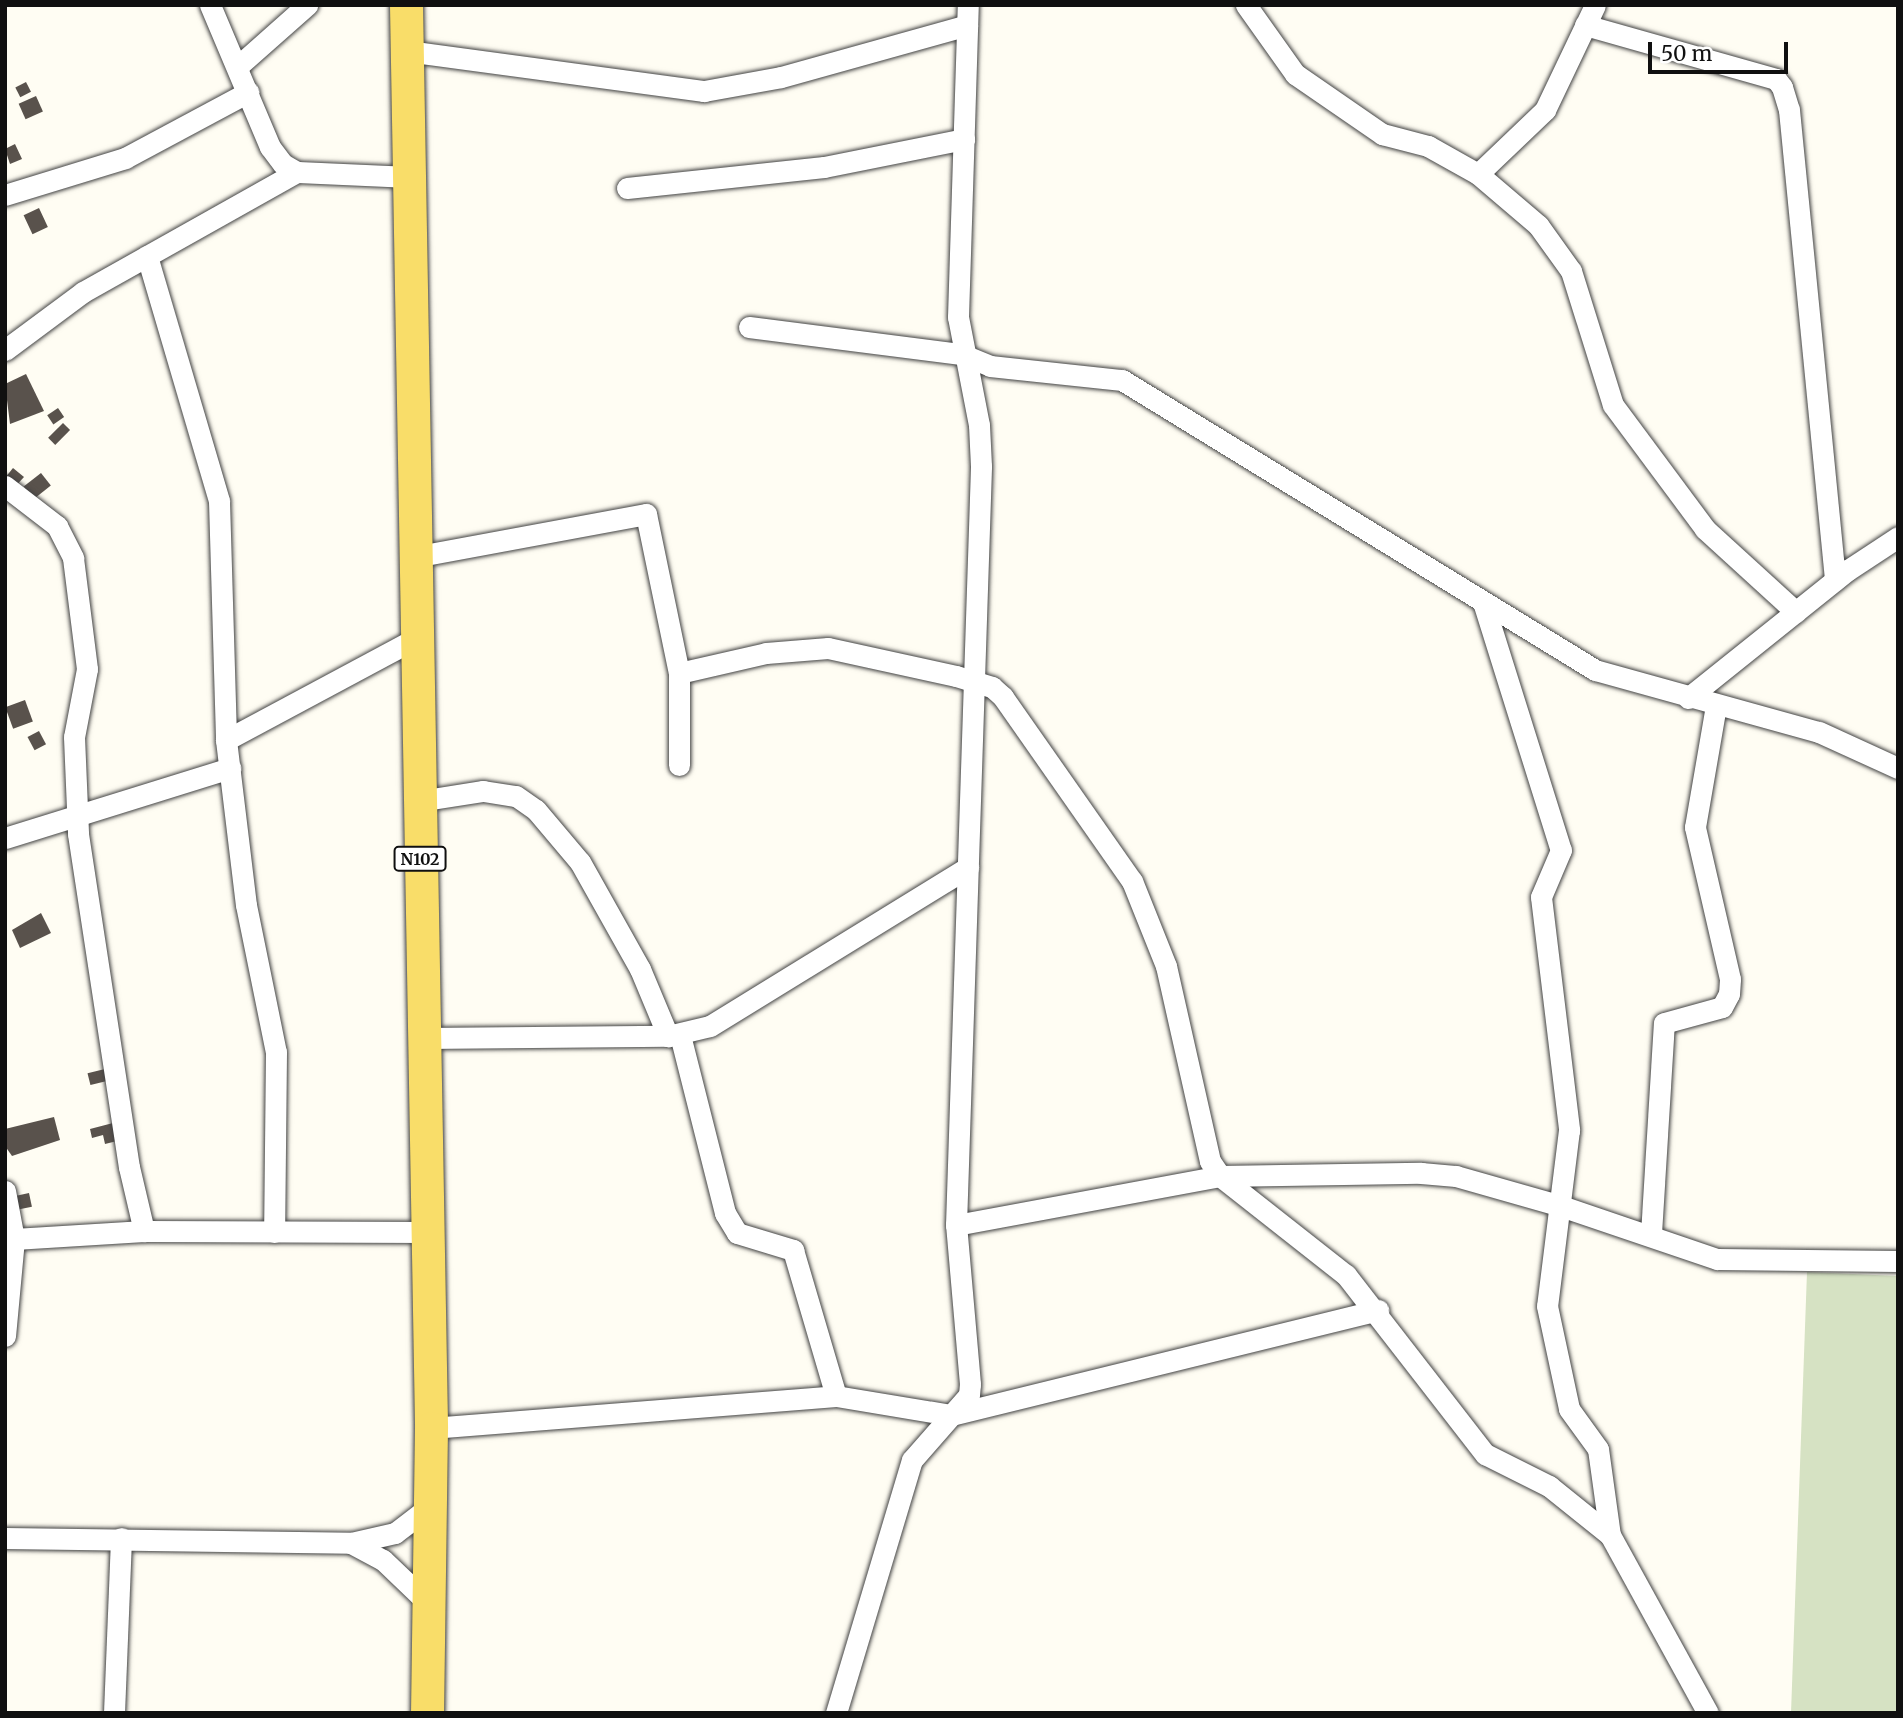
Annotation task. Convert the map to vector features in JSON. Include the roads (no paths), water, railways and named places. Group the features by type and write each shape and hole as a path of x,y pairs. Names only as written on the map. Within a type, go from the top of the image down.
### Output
{"main road":[{"name":"N102","path":"406,5 411,177 414,639 428,1233 430,1427 427,1713"}],"street":[{"path":"210,5 270,147 297,172"},
{"path":"237,67 307,5"},
{"path":"1246,5 1295,74 1382,134 1428,146 1478,174 1538,225 1571,271 1613,405 1677,495 1705,529 1796,612"},
{"path":"1478,174 1545,110 1595,5"},
{"path":"407,51 705,91 781,78 968,15 961,354 979,425 956,1225 970,1384 969,1395 912,1460 836,1713"},
{"path":"1585,25 1776,79 1782,87 1789,110 1835,580"},
{"path":"5,195 125,158 248,92"},
{"path":"627,188 824,167 964,139"},
{"path":"5,350 83,292 297,172 411,177"},
{"path":"147,256 219,501 226,740 246,905 276,1052 274,1232"},
{"path":"749,327 961,354 990,366 1122,380 1484,605 1595,670 1688,698 1819,732 1898,768"},
{"path":"5,486 57,526 73,558 87,669 74,737 79,811 102,1005 144,1231"},
{"path":"414,557 646,514 679,673 679,765"},
{"path":"1688,698 1835,580 1898,537"},
{"path":"1484,605 1561,849 1541,897 1569,1130 1549,1318 1569,1409 1598,1449 1610,1535 1708,1713"},
{"path":"226,740 414,639"},
{"path":"679,673 766,653 828,648 971,682 1003,697 1132,881 1166,966 1210,1161 1220,1176 1318,1251 1378,1310 1485,1454 1549,1486 1610,1535"},
{"path":"1651,1234 1664,1023 1722,1007 1729,994 1730,979 1695,827 1716,705"},
{"path":"5,838 79,811 230,768"},
{"path":"419,801 483,791 516,796 536,810 580,862 674,1035 725,1213 737,1233 793,1250 836,1396"},
{"path":"424,1038 674,1035 737,1013 968,867"},
{"path":"956,1225 1220,1176 1421,1173 1456,1176 1561,1206 1732,1262 1898,1261"},
{"path":"5,1191 14,1239 5,1336"},
{"path":"14,1239 144,1231 428,1233"},
{"path":"430,1427 836,1396 951,1415 1378,1310"},
{"path":"5,1538 351,1543 395,1533 429,1507"},
{"path":"114,1713 121,1538"},
{"path":"351,1543 383,1560 428,1603"}]}
